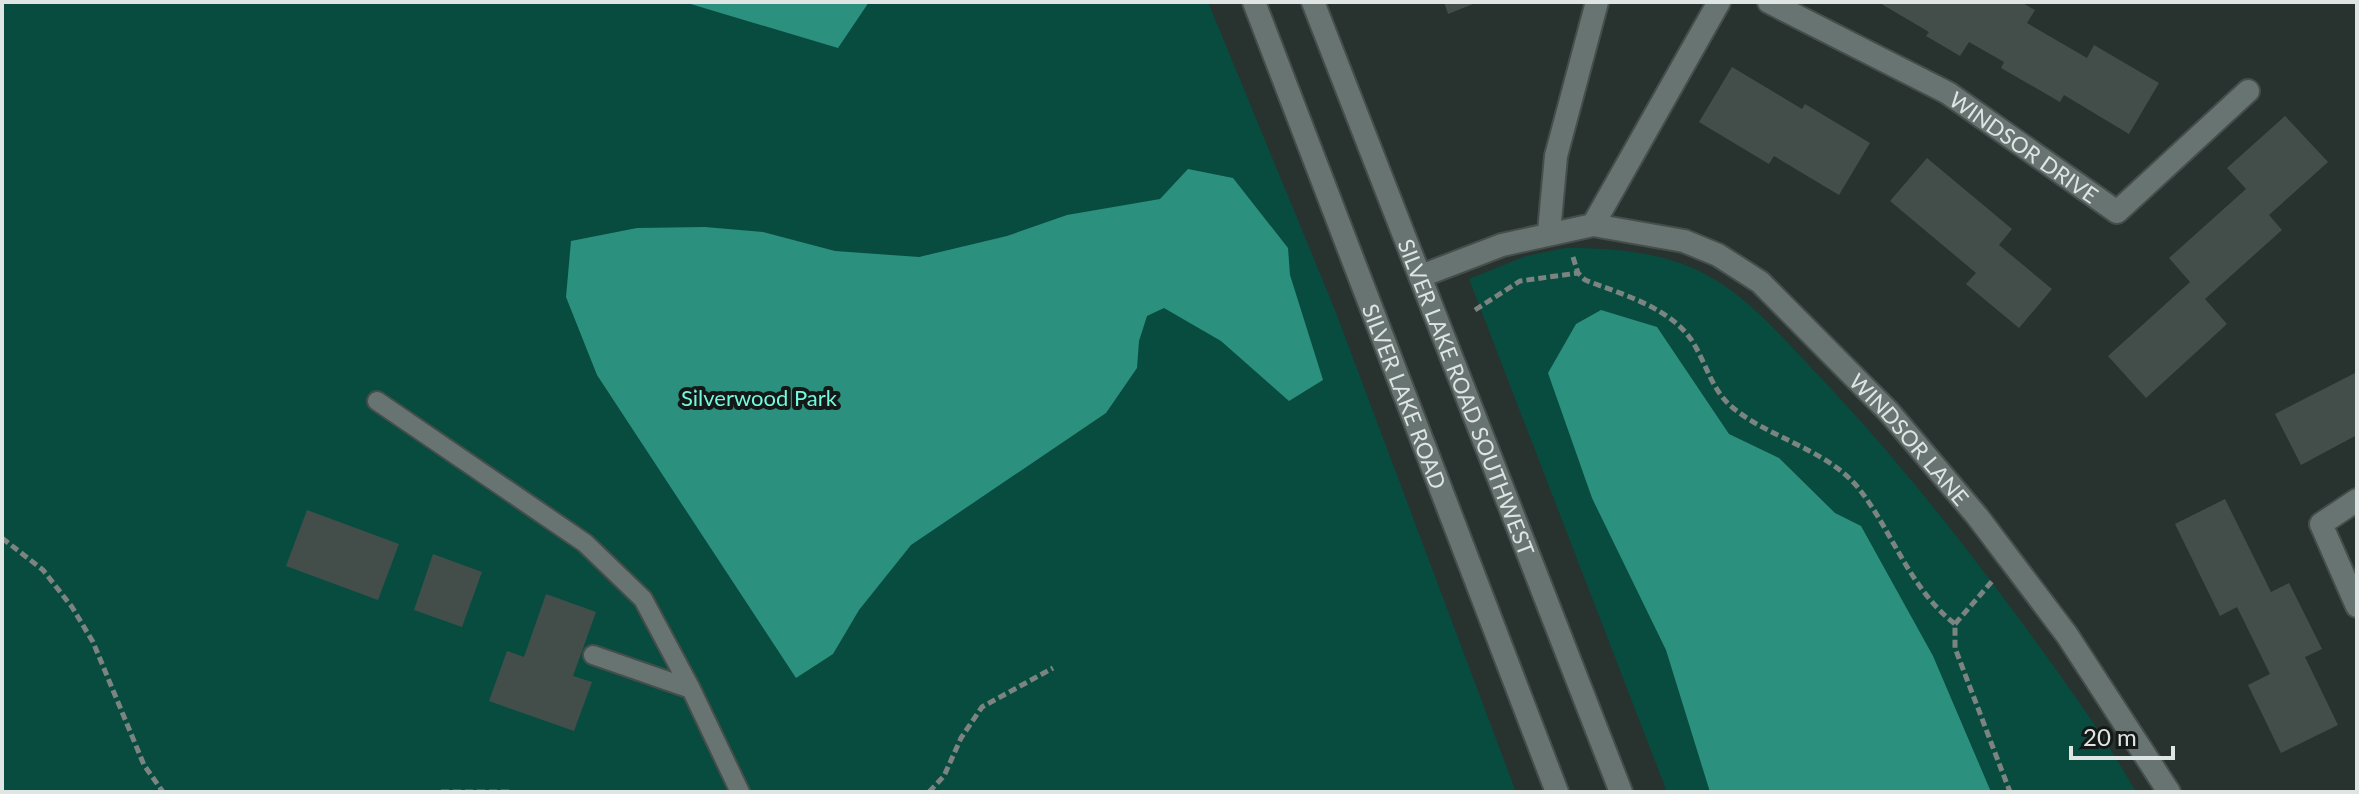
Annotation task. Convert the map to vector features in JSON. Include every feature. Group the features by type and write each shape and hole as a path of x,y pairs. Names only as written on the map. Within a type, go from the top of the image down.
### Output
{"street":[{"name":"SILVER LAKE ROAD","path":"1254,2 1557,792"},
{"name":"SILVER LAKE ROAD SOUTHWEST","path":"1313,2 1621,792"},
{"path":"1559,230 1556,156 1597,2"},
{"path":"1593,225 1719,2"},
{"name":"WINDSOR DRIVE","path":"1769,2 1948,93 2117,212 2248,91"},
{"name":"WINDSOR LANE","path":"1421,276 1559,230 1593,225 1684,241 1718,255 1760,282 1889,412 2010,560 2067,635 2169,792"},
{"path":"2357,500 2321,524 2357,606"}],"lane":[{"path":"377,401 585,543 643,599 691,689 740,792"},
{"path":"593,655 691,689"}],"path":[{"path":"1559,230 1578,273 1585,280 1642,303 1677,324 1695,345 1712,383 1729,405 1809,450 1857,486 1901,561 1955,624 1955,648 2010,792"},
{"path":"1475,310 1520,281 1578,273"},
{"path":"2,538 43,570 72,607 93,642 144,765 163,792"},
{"path":"1955,624 2010,560"},
{"path":"929,792 944,776 961,738 982,707 1053,668"},
{"path":"441,792 509,792"}],"green space":[{"name":"Silverwood Park","path":"2,2 1208,2 1335,310 1516,792 2,792"},
{"path":"1565,248 1624,251 1682,264 1717,281 1758,313 1846,405 1946,523 2064,680 2136,792 1667,792 1469,279 1526,256"}],"shaded area":[{"path":"684,2 869,2 838,48"},
{"path":"1188,169 1233,178 1288,248 1290,275 1323,380 1289,401 1221,341 1164,308 1147,316 1139,341 1137,368 1106,413 911,545 859,610 833,654 796,678 597,375 566,297 571,241 637,228 705,227 763,232 835,251 919,257 1007,236 1067,215 1160,199"},
{"path":"1601,310 1657,327 1729,434 1779,458 1835,513 1861,526 1933,656 1991,792 1710,792 1666,650 1592,498 1548,373 1576,324"}],"building":[{"path":"1444,2 1478,2 1448,14"},
{"path":"1878,2 2021,2 2035,10 2027,23 2087,58 2094,45 2159,83 2129,134 2064,95 2060,102 2001,68 2004,62 1969,42 1960,56 1926,36 1929,32"},
{"path":"1732,67 1802,109 1805,104 1870,143 1839,195 1774,156 1769,164 1699,122"},
{"path":"2285,116 2328,162 2269,215 2282,230 2205,299 2227,324 2146,398 2108,356 2190,282 2169,258 2246,189 2227,168"},
{"path":"1927,158 2012,229 1999,245 2052,289 2019,328 1966,284 1976,273 1890,201"},
{"path":"2357,372 2357,435 2301,465 2275,414"},
{"path":"2225,499 2271,592 2289,583 2322,649 2305,657 2338,725 2281,753 2248,685 2270,674 2237,607 2220,616 2175,524"},
{"path":"307,510 399,544 378,600 286,566"},
{"path":"433,554 482,572 462,627 414,610"},
{"path":"546,594 596,612 573,676 592,682 574,731 489,701 507,651 524,657"}]}
